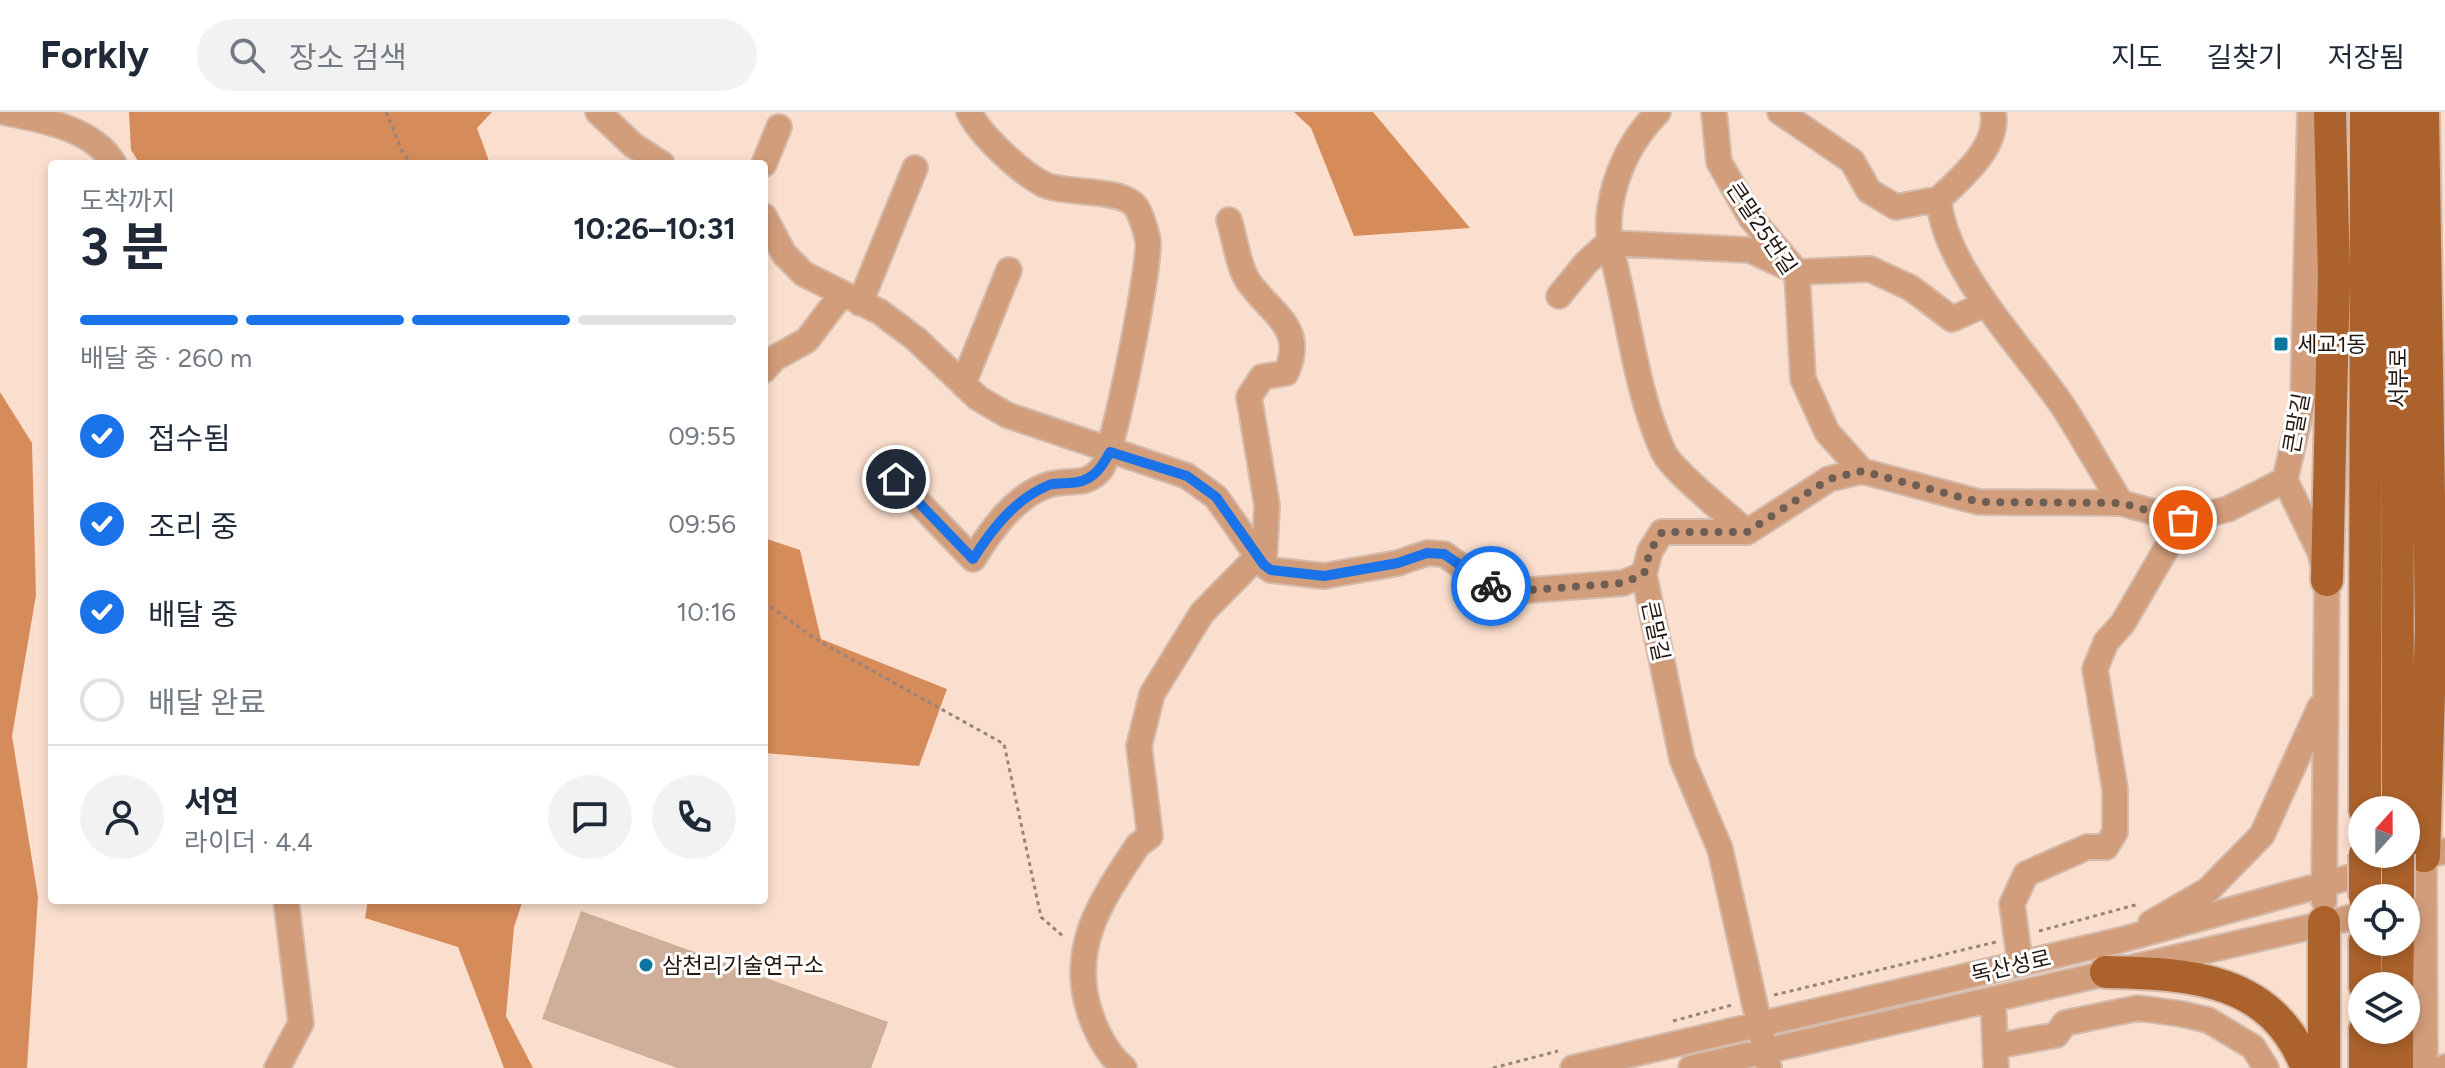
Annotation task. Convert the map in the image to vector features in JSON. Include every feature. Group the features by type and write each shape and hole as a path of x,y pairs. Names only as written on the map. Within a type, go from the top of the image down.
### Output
{"main road":[{"path":"2327,580 2334,274 2330,112"},
{"name":"서부로","path":"2365,796 2366,112"},
{"name":"서부로","path":"2397,112 2398,796"},
{"path":"2419,884 2431,627 2423,112"},
{"path":"2431,627 2445,657"},
{"path":"2324,922 2324,1068"},
{"path":"2106,972 2178,974 2232,989 2263,1006 2285,1026 2307,1068"},
{"path":"2365,1044 2365,1068"},
{"path":"2397,1044 2397,1068"}],"street":[{"path":"2,112 58,123 108,153 112,160"},
{"path":"598,112 633,145 656,160"},
{"path":"896,479 973,559 990,532 1018,503 1051,484 1080,483 1100,471 1110,452 1148,242 1136,207 1124,199 1044,185 999,150 969,112"},
{"path":"1658,112 1637,133 1621,164 1609,209 1608,243 1640,387 1662,451 1687,479 1747,532 1829,479 1862,471"},
{"name":"큰말25번길","path":"1714,112 1719,162 1751,218 1797,272 1803,379 1827,432 1862,471"},
{"path":"1780,112 1852,161 1869,191 1896,207 1939,199 1981,155 1994,121 1993,112"},
{"name":"큰말길","path":"1862,471 1979,502 2121,503 2183,520 2228,509 2285,480 2303,402 2305,213 2310,112"},
{"path":"766,160 779,127"},
{"path":"768,366 775,358 807,340 850,299 915,168"},
{"path":"1939,199 1940,220 1986,304 2063,407 2121,503"},
{"path":"1124,1068 1112,1057 1094,1026 1084,993 1083,953 1090,926 1117,876 1138,845 1150,836 1139,746 1152,694 1202,613 1261,561 1267,505 1249,397 1262,377 1286,373 1292,359 1289,328 1247,280 1229,220"},
{"path":"768,229 784,254 804,274 892,321 978,398 1007,415 1187,476 1216,497 1261,561 1271,570 1324,576 1398,563 1427,553 1444,554 1487,585 1505,592 1623,583 1644,574"},
{"path":"1559,296 1586,263 1608,243 1750,250 1797,272 1870,269 1911,288 1952,319 1986,304"},
{"path":"963,384 1009,270"},
{"path":"2285,480 2320,552 2327,580 2324,922"},
{"path":"2020,963 2012,904 2026,874 2087,847 2106,847 2115,832 2115,789 2095,669 2106,642 2123,623 2183,520"},
{"name":"큰말길","path":"1747,532 1662,532 1650,551 1644,574 1682,759 1720,849 1767,1059"},
{"path":"2121,940 2208,890 2262,835 2324,700"},
{"name":"독산성로","path":"1570,1058 1761,1024 2121,940 2324,886 2422,854"},
{"path":"277,1068 301,1023 286,904"},
{"name":"독산성로","path":"1691,1068 1767,1059 1993,999 2348,918"},
{"path":"2420,949 2425,1068"},
{"path":"1993,999 1996,1057 2056,1035 2065,1023 2138,1008 2208,1020 2253,1047 2266,1068"}],"path":[{"path":"386,112 409,160"},
{"path":"768,605 817,640 1004,744 1041,917 1083,953"},
{"path":"1669,1022 2015,937 2142,902"},
{"path":"1493,1068 1570,1058"}],"shaded area":[{"path":"129,112 492,112 477,128 489,160 137,160 131,150"},
{"path":"1294,112 1373,112 1470,228 1354,236 1311,128"},
{"path":"0,392 32,443 36,595 12,736 38,897 27,1068 0,1068"},
{"path":"768,539 800,550 821,639 947,689 919,766 768,753"},
{"path":"367,904 522,904 514,927 506,1016 533,1068 504,1068 458,947 365,918"}],"building":[{"name":"삼천리기술연구소","path":"581,911 888,1022 871,1068 677,1068 542,1019"}],"way so far":[{"path":"1491,586 1505,592 1623,583 1644,574 1650,551 1662,532 1747,532 1829,479 1862,471 1979,502 2121,503 2183,520"}],"place":[{"name":"세교1동","path":"2281,344"},
{"name":"삼천리기술연구소","path":"646,965"}],"route":[{"path":"896,479 973,559 990,532 1018,503 1051,484 1080,483 1100,471 1110,452 1187,476 1216,497 1264,565 1271,570 1324,576 1398,563 1427,553 1444,554 1491,586"}]}
